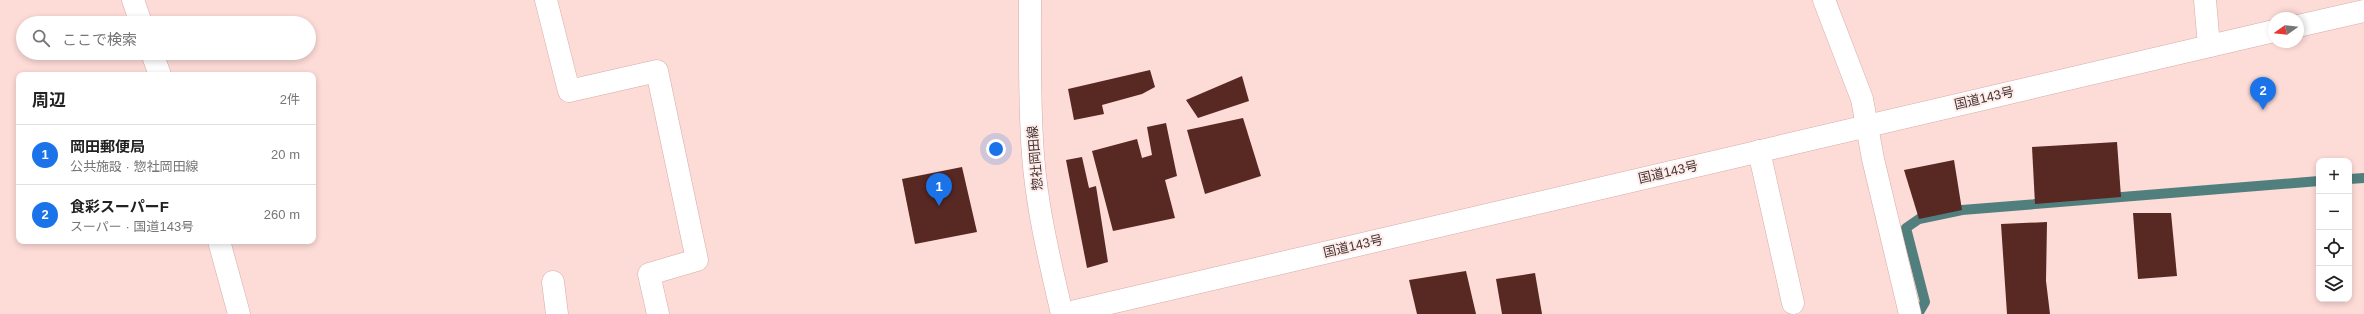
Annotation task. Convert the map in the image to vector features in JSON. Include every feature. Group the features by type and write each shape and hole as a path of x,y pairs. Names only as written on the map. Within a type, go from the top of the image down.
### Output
{"main road":[{"path":"133,0 139,16"},
{"path":"546,0 569,91 657,70 697,260 649,274 658,314"},
{"name":"惣社岡田線","path":"1030,0 1030,75 1033,156 1042,230 1063,314"},
{"path":"1824,0 1862,99 1868,125 1872,159 1910,314"},
{"path":"2205,0 2209,46"},
{"path":"2304,25 2364,11"},
{"name":"国道143号","path":"1063,314 1759,150 2268,32"},
{"path":"155,60 159,72"},
{"path":"1759,150 1793,303"},
{"path":"220,244 239,314"},
{"path":"553,282 557,314"}],"building":[{"path":"1150,70 1155,87 1142,94 1102,105 1104,114 1074,120 1068,89"},
{"path":"1242,76 1249,101 1198,118 1186,100"},
{"path":"1243,118 1261,176 1205,194 1187,130"},
{"path":"1166,123 1177,176 1165,180 1175,218 1113,231 1092,151 1137,139 1142,158 1152,155 1147,127"},
{"path":"2117,142 2121,197 2035,204 2032,147"},
{"path":"1082,157 1089,188 1096,186 1108,262 1087,268 1066,160"},
{"path":"1954,160 1962,210 1919,219 1904,170"},
{"path":"962,167 977,232 915,244 902,179"},
{"path":"2133,213 2171,213 2177,276 2138,279"},
{"path":"2047,222 2046,281 2050,314 2007,314 2001,224"},
{"path":"1466,271 1476,314 1417,314 1409,280"},
{"path":"1535,273 1542,314 1502,314 1496,279"}],"waterway":[{"path":"2352,179 2364,178"},
{"path":"1918,314 1925,302 1906,228 1919,219 1962,210 2316,181"}],"place":[{"name":"食彩スーパーF","path":"2263,110"},
{"name":"岡田郵便局","path":"939,206"}]}
